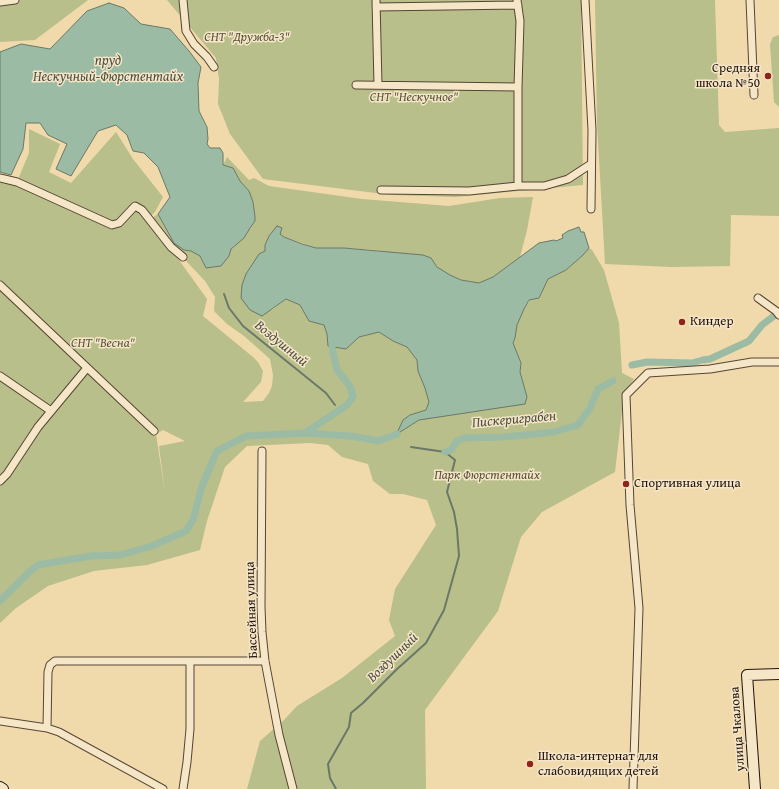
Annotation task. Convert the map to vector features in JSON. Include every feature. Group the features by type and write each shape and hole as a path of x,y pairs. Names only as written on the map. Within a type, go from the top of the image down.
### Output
{"street":[{"path":"0,2 15,0"},
{"path":"183,0 186,31 194,44 207,57 214,67"},
{"path":"585,0 592,130 591,209"},
{"path":"750,0 754,96"},
{"path":"378,85 376,3 518,2 520,21 518,186"},
{"path":"356,85 518,87"},
{"path":"380,190 469,191 518,186 544,186 568,179 591,164"},
{"path":"0,178 17,182 112,225 119,223 135,206 142,210 171,247 183,257"},
{"path":"0,285 154,430"},
{"path":"758,298 777,313"},
{"path":"634,789 639,608 630,505 626,395 648,373 710,369 752,362 779,362"},
{"path":"0,481 7,474 38,427 87,368"},
{"path":"0,376 51,411"},
{"name":"Бассейная улица","path":"262,451 261,607 265,661 279,735 293,789"},
{"path":"47,728 48,672 50,664 55,661 265,661"},
{"path":"183,789 190,729 190,661"},
{"name":"улица Чкалова","path":"755,789 747,675 779,674"},
{"path":"0,721 47,728 59,732 163,789"}],"green space":[{"path":"0,0 88,0 35,40 0,42"},
{"name":"СНТ \"Нескучное\"","path":"167,0 581,0 583,185 455,197 392,195 263,179 230,134 218,104 219,79 216,58"},
{"path":"595,0 715,0 719,125 725,132 779,128 779,216 731,215 730,266 672,267 605,264 597,123"},
{"path":"779,35 779,107 774,102 770,44 773,37"},
{"name":"Парк Фюрстентайх","path":"29,129 60,144 49,172 71,183 116,132 133,159 163,197 155,212 146,220 158,238 179,260 207,299 203,316 253,357 263,371 261,382 243,402 263,401 269,393 272,386 273,375 270,359 244,336 227,324 214,311 215,297 205,281 172,246 152,218 158,214 174,243 184,250 191,251 200,256 206,268 229,256 231,249 244,238 255,221 255,217 253,202 249,191 240,181 233,168 223,165 227,157 249,180 254,178 269,186 362,199 449,206 500,198 533,197 520,257 493,277 479,283 461,280 450,275 440,270 434,262 375,250 316,248 287,238 274,231 269,236 265,245 265,251 259,254 246,274 272,310 286,299 300,305 309,321 324,325 327,334 328,346 346,349 359,337 379,332 393,341 407,347 417,360 418,371 429,402 426,410 410,415 403,420 397,434 419,420 527,397 520,372 521,363 513,343 517,325 524,309 530,300 539,298 548,279 566,270 589,248 592,250 604,270 619,323 622,373 634,379 624,394 615,472 542,512 521,537 498,611 425,710 426,789 247,789 260,741 284,720 297,706 342,678 395,636 389,620 395,589 436,525 427,500 403,494 390,494 373,481 368,464 342,457 328,445 310,443 247,446 225,467 207,521 200,550 147,565 94,571 48,586 16,608 0,623 0,178 17,182 29,153","holes":["163,430 185,441 159,446 165,493 156,434"]}],"water":[{"name":"пруд Нескучный-Фюрстентайх","path":"109,3 124,8 141,24 170,29 201,67 198,83 199,111 207,127 207,144 210,148 220,148 223,153 223,165 233,168 240,181 249,191 253,202 255,217 255,221 244,238 231,249 229,256 221,266 206,268 200,256 191,251 184,250 174,243 158,214 170,197 158,167 144,153 133,151 127,135 116,125 98,131 71,176 56,169 67,144 48,135 40,123 26,123 23,149 11,175 0,172 0,52 21,44 50,49 87,11"},
{"path":"277,226 282,228 280,234 284,237 316,248 344,248 423,255 431,258 437,267 450,275 461,280 479,283 493,277 539,243 554,240 556,241 563,238 562,235 568,231 579,227 581,232 584,232 589,248 566,270 548,279 539,298 529,300 517,325 513,343 521,363 520,372 527,397 525,404 419,420 397,434 403,420 410,415 426,410 429,402 418,371 417,360 407,347 393,341 379,332 359,337 346,349 328,346 327,334 324,325 309,321 300,305 286,299 262,316 250,310 241,298 242,285 246,274 259,254 265,251 265,245 269,236"}],"waterway":[{"name":"Воздушный","path":"224,294 229,308 243,326 326,393 335,405"},
{"name":"Пискериграбен","path":"703,360 710,359 749,341 762,325 779,312"},
{"path":"305,433 347,405 353,397 350,386 337,370 332,347"},
{"name":"Пискериграбен","path":"632,365 647,362 692,363 699,361"},
{"name":"Пискериграбен","path":"445,452 451,450 457,441 464,438 505,437 554,432 578,425 590,408 598,389 613,381"},
{"path":"0,601 38,565 91,556 120,555 152,546 186,531 193,520 202,486 217,451 246,436 305,433 350,436 379,441 397,434"},
{"name":"Воздушный","path":"336,789 330,778 328,764 349,727 351,713 426,643 444,610 459,556 454,512 447,492 455,460 445,452 411,447"}],"place":[{"name":"Средняя школа №50","path":"768,76"},
{"name":"Киндер","path":"682,322"},
{"name":"Спортивная улица","path":"626,484"},
{"name":"Школа-интернат для слабовидящих детей","path":"530,764"}],"park label":[{"name":"СНТ \"Дружба-3\"","path":"247,38"},
{"name":"СНТ \"Весна\"","path":"103,344"}]}
